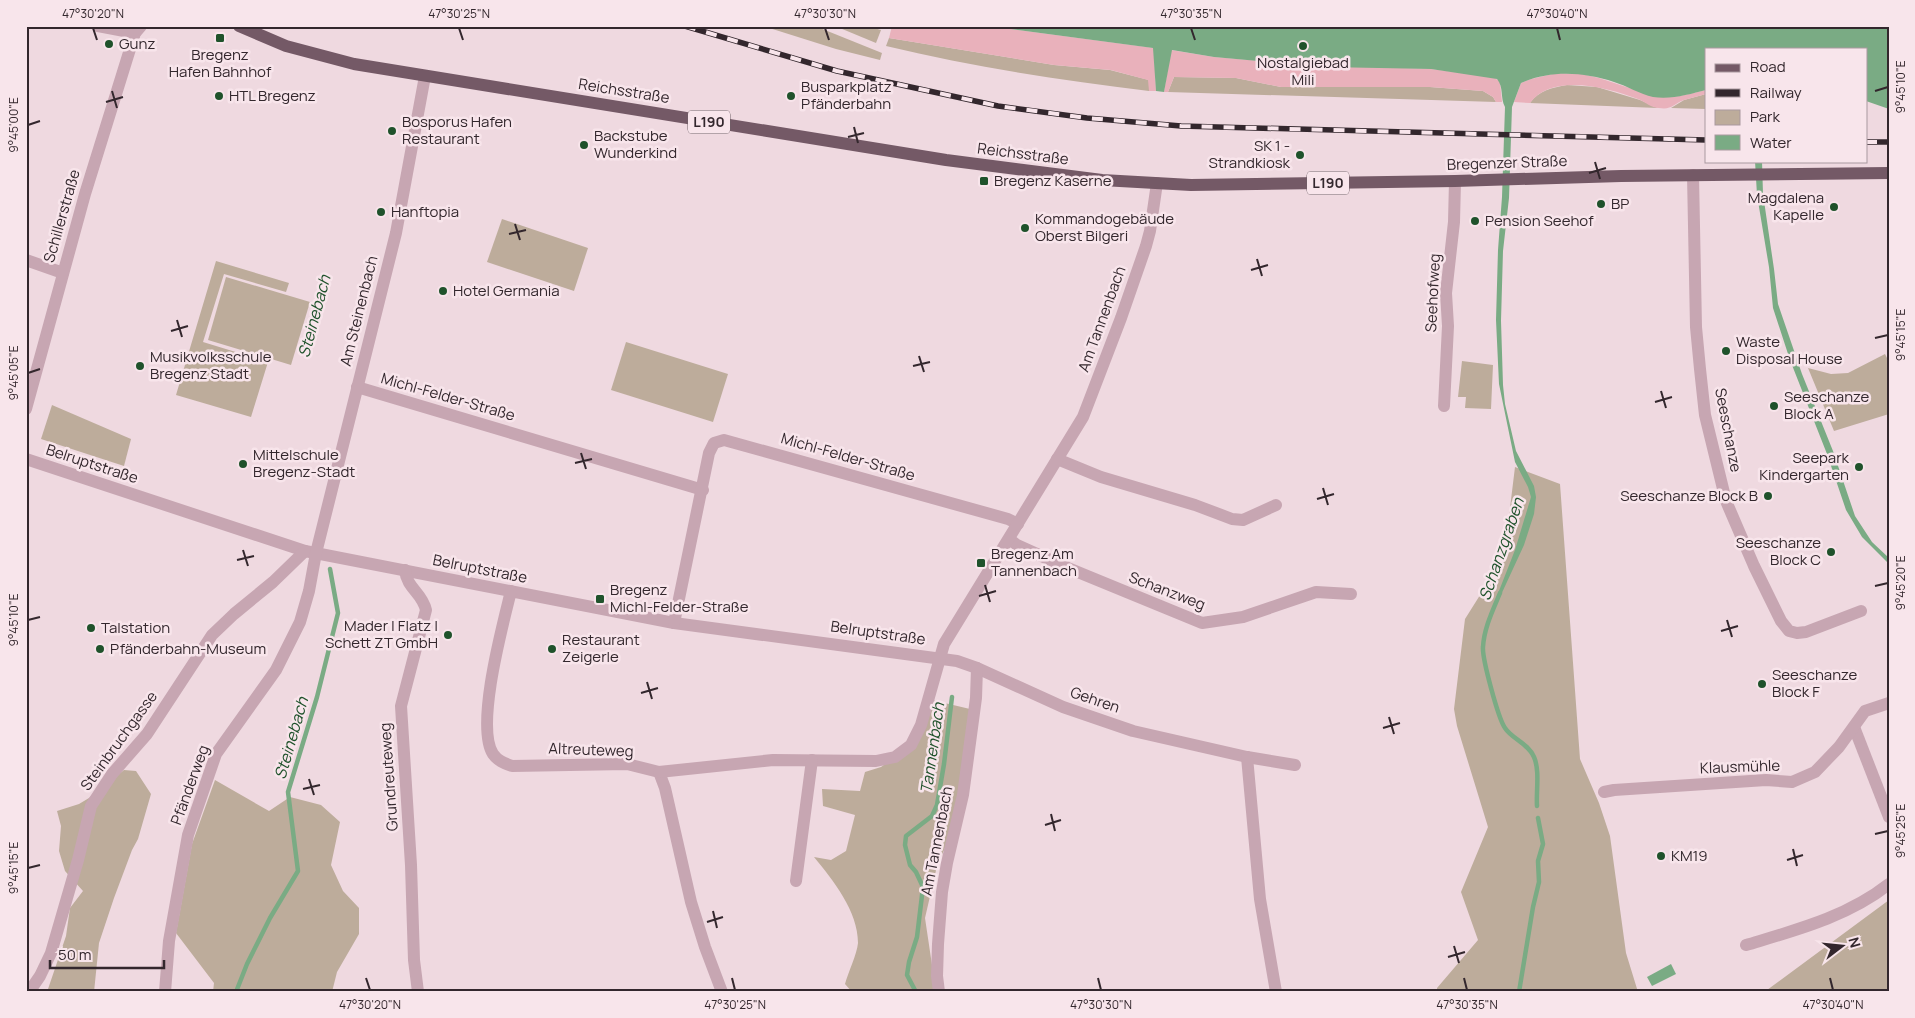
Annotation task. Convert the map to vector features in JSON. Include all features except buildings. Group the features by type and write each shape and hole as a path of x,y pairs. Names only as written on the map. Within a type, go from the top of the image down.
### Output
{"main road":[{"name":"Reichsstraße","path":"239,26 286,46 354,64 954,161 1102,180 1157,183"},
{"name":"Bregenzer Straße","path":"1157,183 1191,185 1889,173"}],"street":[{"path":"98,26 137,28"},
{"name":"Schillerstraße","path":"26,409 85,194 137,28"},
{"name":"Am Steinenbach","path":"311,552 357,387 396,233 425,76"},
{"name":"Seeschanze","path":"1692,175 1696,328 1700,369 1706,415 1726,502 1775,610 1781,622 1789,631 1797,633 1806,632 1861,611"},
{"name":"Seehofweg","path":"1444,406 1448,326 1446,293 1454,222 1455,181"},
{"name":"Am Tannenbach","path":"659,772 773,760 876,761 895,757 911,745 921,725 944,644 1083,417 1121,318 1150,231 1157,183"},
{"path":"26,260 63,273"},
{"name":"Michl-Felder-Straße","path":"357,387 703,490"},
{"name":"Michl-Felder-Straße","path":"674,623 703,490 710,447 718,441 724,440 1008,519 1018,524"},
{"name":"Belruptstraße","path":"26,459 311,552 674,623 939,658"},
{"path":"1057,459 1101,477 1195,505 1232,519 1243,520 1276,505"},
{"name":"Schanzweg","path":"1009,539 1068,568 1202,623 1243,617 1316,592 1351,594"},
{"name":"Steinbruchgasse","path":"29,992 40,976 51,954 78,860 91,806 112,774 147,734 212,635 234,614 311,552"},
{"name":"Pfänderweg","path":"164,992 168,941 188,836 216,754 280,662 300,622 309,591 311,552"},
{"name":"Grundreuteweg","path":"405,570 406,581 424,601 426,610 401,706 411,865 414,960 418,992"},
{"name":"Altreuteweg","path":"511,591 496,651 489,693 488,732 492,753 501,762 512,766 627,764 659,772"},
{"name":"Gehren","path":"939,658 957,660 1063,707 1133,731 1247,758 1295,765"},
{"name":"Am Tannenbach","path":"940,992 937,960 942,892 963,795 976,698 977,668"},
{"name":"Klausmühle","path":"1604,792 1766,780 1792,782 1815,772 1839,747 1866,711 1889,703"},
{"path":"1854,727 1889,817"},
{"path":"1247,758 1260,899 1276,992"},
{"path":"796,881 812,760"},
{"path":"659,772 665,788 691,902 705,948 722,992"},
{"path":"1746,945 1829,919 1853,908 1889,884"}],"green space":[{"path":"763,26 815,26 882,53 880,60 836,49"},
{"path":"835,26 867,26 881,30 876,43"},
{"path":"889,38 1054,65 1110,70 1149,80 1149,91 984,67 886,46"},
{"path":"1174,77 1236,78 1281,87 1430,87 1483,91 1493,97 1496,102 1168,92"},
{"path":"1567,85 1597,87 1640,100 1658,108 1530,103 1542,92"},
{"path":"1705,94 1705,109 1671,108 1684,100"},
{"path":"502,219 588,248 574,291 487,262"},
{"path":"216,261 289,283 286,292 224,274 203,342 268,362 251,417 176,395"},
{"path":"226,277 310,302 291,365 208,340"},
{"path":"626,342 728,374 713,422 611,390"},
{"path":"1885,354 1889,362 1889,414 1834,431 1808,368 1831,374 1848,373"},
{"path":"1462,361 1493,365 1491,409 1465,408 1466,397 1458,397"},
{"path":"52,405 131,439 124,466 41,439"},
{"path":"1515,467 1560,484 1580,759 1599,803 1610,836 1626,953 1638,992 1437,992 1437,988 1478,940 1461,892 1488,827 1457,726 1454,709 1465,619 1504,557"},
{"path":"932,700 970,709 963,807 937,866 925,918 936,992 852,992 845,984 858,943 854,919 836,886 814,857 831,860 846,851 855,815 823,806 822,789 860,791 865,772 881,767 913,744"},
{"path":"124,770 136,771 151,794 138,839 114,898 99,943 94,992 47,992 66,936 70,908 83,891 65,871 59,851 61,826 57,811 79,804 89,798"},
{"path":"215,780 269,811 290,797 321,805 340,822 331,865 343,891 359,908 359,934 337,972 332,992 213,992 214,983 176,933 192,844"},
{"path":"1889,900 1889,992 1756,992 1767,990"}],"sand":[{"path":"892,26 987,26 1154,48 1156,91 1149,91 1148,80 1111,70 1054,65 889,38"},
{"path":"1171,50 1214,57 1296,64 1431,69 1494,77 1500,82 1502,102 1496,102 1493,97 1483,91 1430,87 1281,87 1236,78 1174,77 1168,92 1164,92"},
{"path":"1557,73 1582,74 1657,97 1680,96 1705,90 1705,94 1663,108 1653,107 1638,99 1597,87 1566,85 1540,93 1530,103 1514,102 1521,83"}],"water":[{"path":"987,26 1889,26 1889,109 1868,102 1868,48 1705,48 1705,90 1673,97 1653,97 1614,82 1579,74 1555,74 1521,83 1512,107 1509,198 1503,251 1501,321 1503,385 1505,404 1516,451 1534,486 1536,497 1534,514 1524,545 1500,597 1497,596 1515,550 1531,497 1515,462 1499,384 1496,320 1505,107 1499,82 1497,79 1431,69 1327,67 1214,57 1172,50 1164,92 1156,91 1153,48"},
{"path":"1755,162 1762,162 1763,194 1778,304 1802,374 1833,451 1855,516 1872,542 1889,558 1889,564 1862,537 1846,510 1827,454 1790,360 1773,308 1769,267 1757,195"},
{"path":"1671,964 1676,974 1652,986 1647,977"}],"waterway":[{"name":"Steinebach","path":"236,992 247,964 270,918 298,871 288,792 317,697 338,613 330,569"},
{"name":"Schanzgraben","path":"1500,593 1485,633 1483,653 1502,722 1508,732 1528,748 1534,757 1537,775 1537,806"},
{"name":"Tannenbach","path":"916,992 907,975 917,937 923,887 916,872 910,865 905,845 906,836 932,816 937,805 952,697"},
{"name":"Schanzgraben","path":"1519,992 1539,882 1538,861 1543,844 1538,818"}],"railway":[{"path":"685,26 837,71 998,106 1087,118 1181,126 1705,140"},
{"path":"1868,142 1889,142"}],"place":[{"name":"Bregenz Hafen Bahnhof","path":"220,38"},
{"name":"Gunz","path":"109,44"},
{"name":"Nostalgiebad Mili","path":"1303,46"},
{"name":"HTL Bregenz","path":"219,96"},
{"name":"Busparkplatz Pfänderbahn","path":"791,96"},
{"name":"Bosporus Hafen Restaurant","path":"392,131"},
{"name":"Backstube Wunderkind","path":"584,145"},
{"name":"SK 1 - Strandkiosk","path":"1300,155"},
{"name":"Bregenz Kaserne","path":"984,181"},
{"name":"BP","path":"1601,204"},
{"name":"Magdalena Kapelle","path":"1834,207"},
{"name":"Hanftopia","path":"381,212"},
{"name":"Pension Seehof","path":"1475,221"},
{"name":"Kommandogebäude Oberst Bilgeri","path":"1025,228"},
{"name":"Hotel Germania","path":"443,291"},
{"name":"Waste Disposal House","path":"1726,351"},
{"name":"Musikvolksschule Bregenz Stadt","path":"140,366"},
{"name":"Seeschanze Block A","path":"1774,406"},
{"name":"Mittelschule Bregenz-Stadt","path":"243,464"},
{"name":"Seepark Kindergarten","path":"1859,467"},
{"name":"Seeschanze Block B","path":"1768,496"},
{"name":"Seeschanze Block C","path":"1831,552"},
{"name":"Bregenz Am Tannenbach","path":"981,563"},
{"name":"Bregenz Michl-Felder-Straße","path":"600,599"},
{"name":"Talstation","path":"91,628"},
{"name":"Mader | Flatz | Schett ZT GmbH","path":"448,635"},
{"name":"Pfänderbahn-Museum","path":"100,649"},
{"name":"Restaurant Zeigerle","path":"552,649"},
{"name":"Seeschanze Block F","path":"1762,684"},
{"name":"KM19","path":"1661,856"}]}
